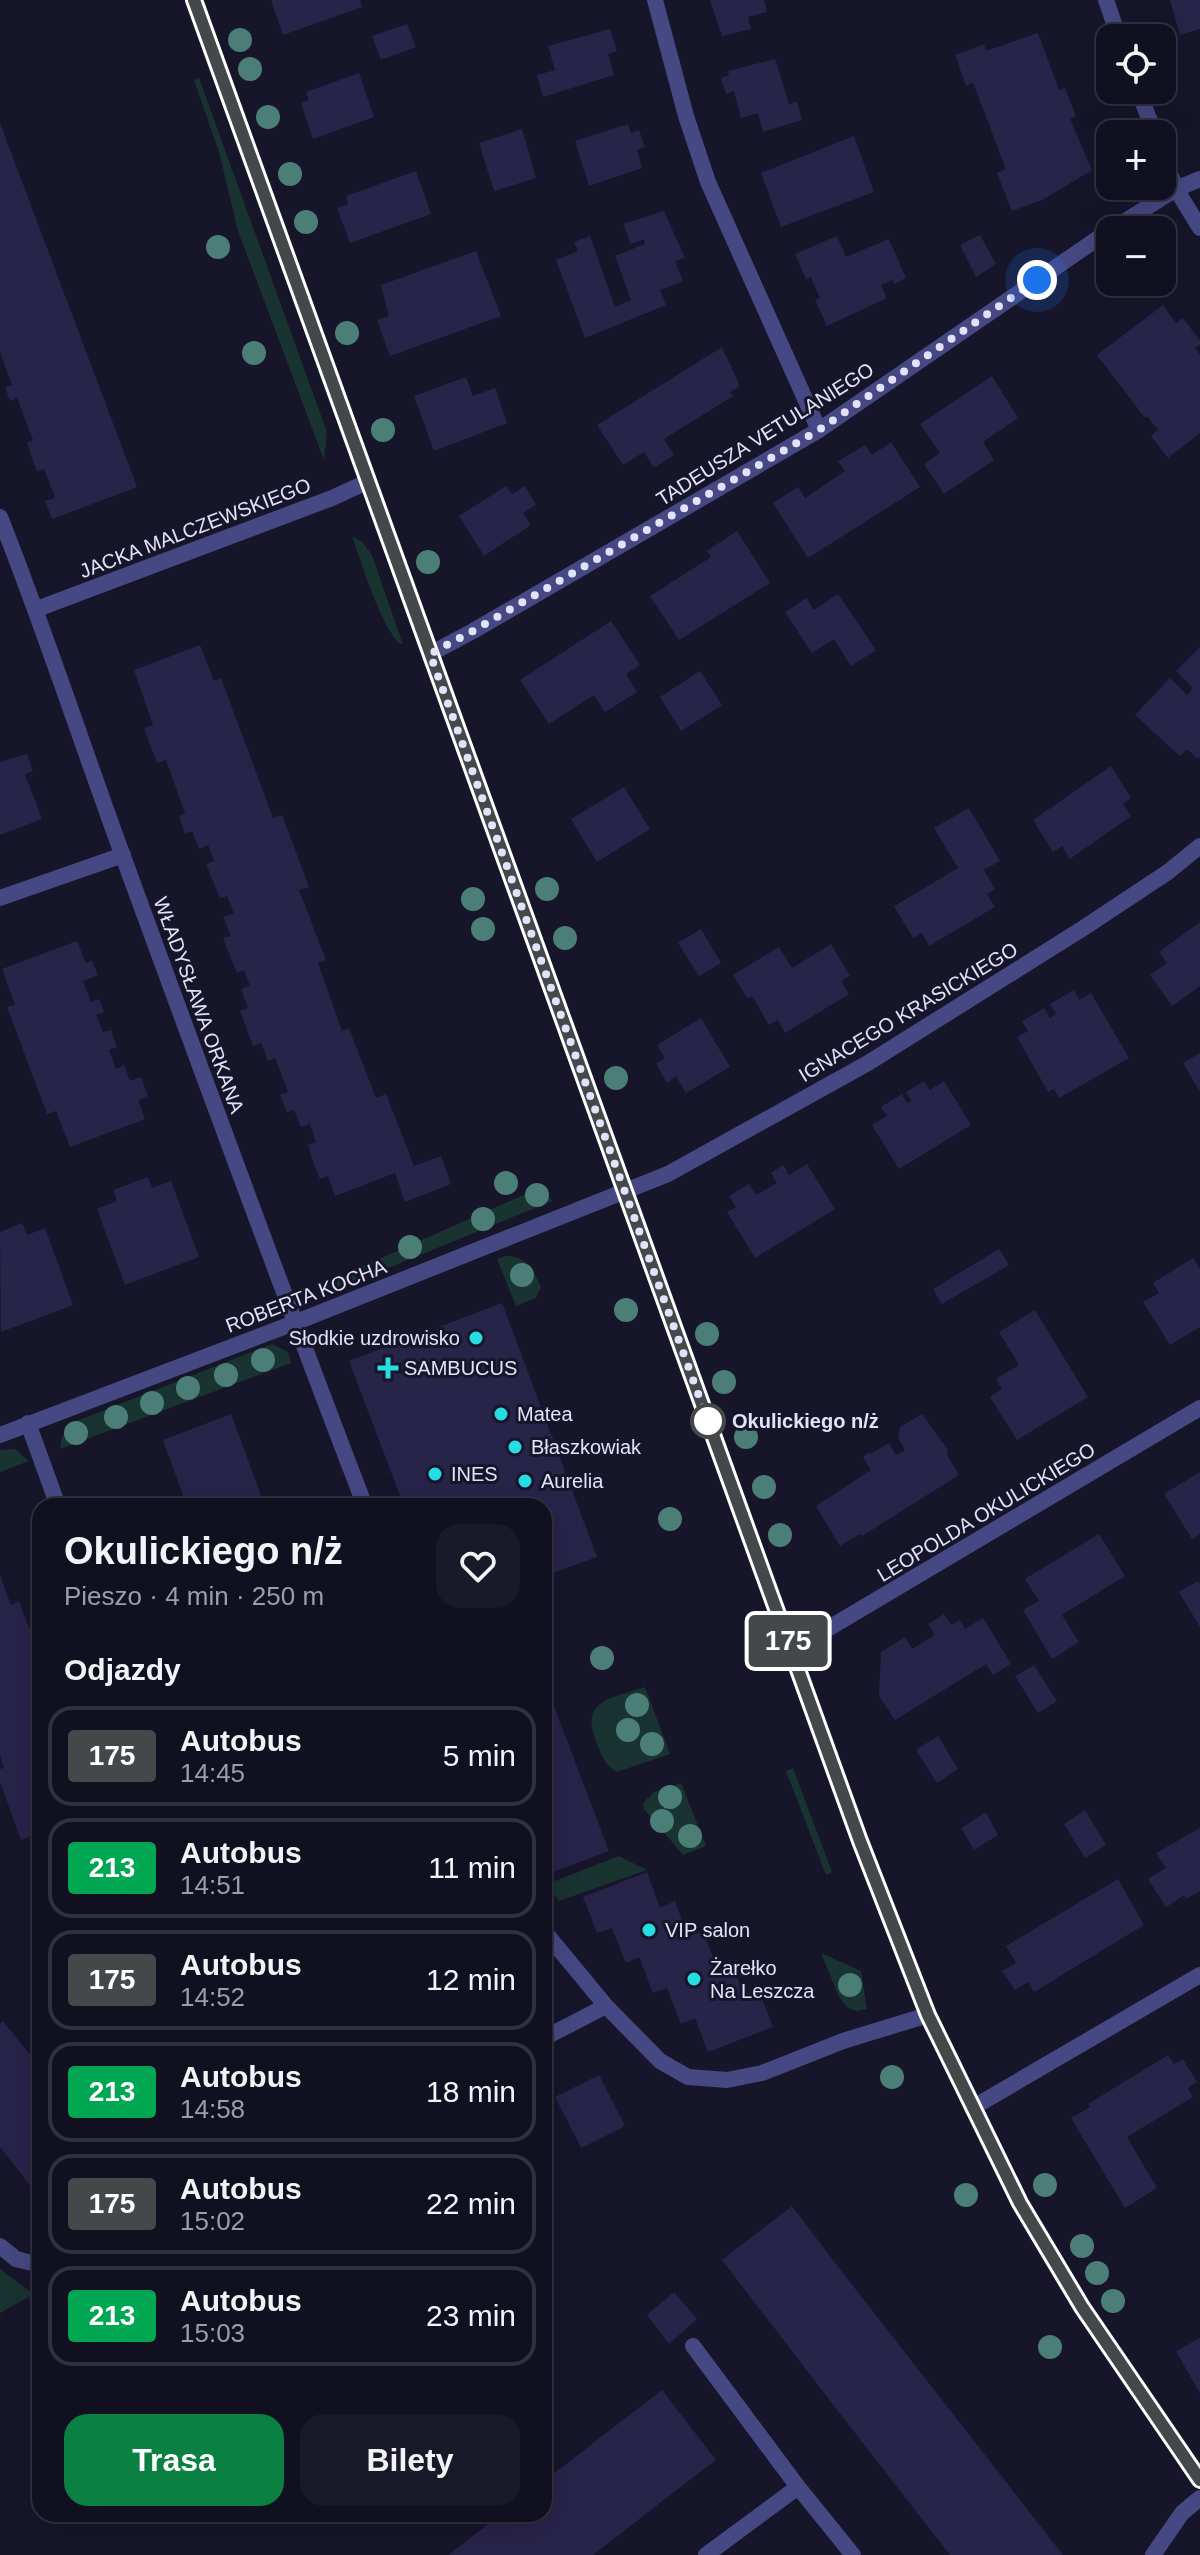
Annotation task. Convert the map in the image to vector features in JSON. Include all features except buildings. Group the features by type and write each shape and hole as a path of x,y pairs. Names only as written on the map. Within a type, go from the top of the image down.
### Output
{"street":[{"path":"194,0 860,1841 928,2015 1020,2203 1082,2307 1200,2480"},
{"path":"655,0 686,116 708,182 819,430"},
{"path":"1106,0 1114,24"},
{"name":"TADEUSZA VETULANIEGO","path":"1176,189 1200,179"},
{"path":"1176,189 1200,228"},
{"name":"TADEUSZA VETULANIEGO","path":"1133,216 1158,200"},
{"name":"TADEUSZA VETULANIEGO","path":"430,654 819,430 1096,240"},
{"name":"JACKA MALCZEWSKIEGO","path":"37,609 367,482"},
{"name":"WŁADYSŁAWA ORKANA","path":"0,517 37,609 294,1323 362,1498"},
{"name":"IGNACEGO KRASICKIEGO","path":"625,1192 668,1174 868,1063 1094,921 1168,872 1200,846"},
{"path":"0,898 123,855"},
{"name":"ROBERTA KOCHA","path":"0,1435 625,1192"},
{"name":"LEOPOLDA OKULICKIEGO","path":"789,1645 829,1628 1200,1408"},
{"path":"28,1423 55,1498"},
{"path":"552,1941 606,2006 660,2061 688,2077 727,2080 762,2073 843,2041 928,2015"},
{"path":"972,2108 1200,1975"},
{"path":"552,2034 606,2006"},
{"path":"0,2246 16,2259 32,2263"},
{"path":"693,2346 853,2555"},
{"path":"706,2555 798,2487"},
{"path":"1153,2555 1182,2513 1200,2498"}],"green space":[{"path":"199,78 327,432 324,460 238,231 219,152 194,80"},
{"path":"352,536 363,543 372,555 403,645 388,628"},
{"path":"541,1187 552,1201 327,1293 323,1284"},
{"path":"505,1256 518,1258 532,1269 541,1287 536,1298 516,1306 497,1259"},
{"path":"272,1344 288,1352 291,1363 60,1449 62,1436 77,1421"},
{"path":"15,1449 29,1461 0,1472 0,1450"},
{"path":"645,1687 670,1754 617,1772 601,1755 592,1727 592,1716 602,1702"},
{"path":"793,1768 832,1872 826,1875 786,1771"},
{"path":"681,1783 706,1846 683,1855 644,1809 643,1803 654,1792"},
{"path":"619,1856 647,1870 559,1901 552,1891 552,1882"},
{"path":"821,1953 861,1971 867,2009 857,2011 848,2008 839,1997"},
{"path":"0,2269 32,2295 0,2313"}],"bus line":[{"name":"175","path":"194,0 860,1841 928,2015 1020,2203 1082,2307 1200,2480"}],"place":[{"name":"Słodkie uzdrowisko","path":"476,1338"},
{"name":"SAMBUCUS","path":"388,1368"},
{"name":"Matea","path":"501,1414"},
{"name":"Okulickiego n/ż","path":"708,1421"},
{"name":"Błaszkowiak","path":"515,1447"},
{"name":"INES","path":"435,1474"},
{"name":"Aurelia","path":"525,1481"},
{"name":"VIP salon","path":"649,1930"},
{"name":"Żarełko Na Leszcza","path":"694,1979"}],"route":[{"path":"708,1421 430,654 819,430 1037,280"}]}
